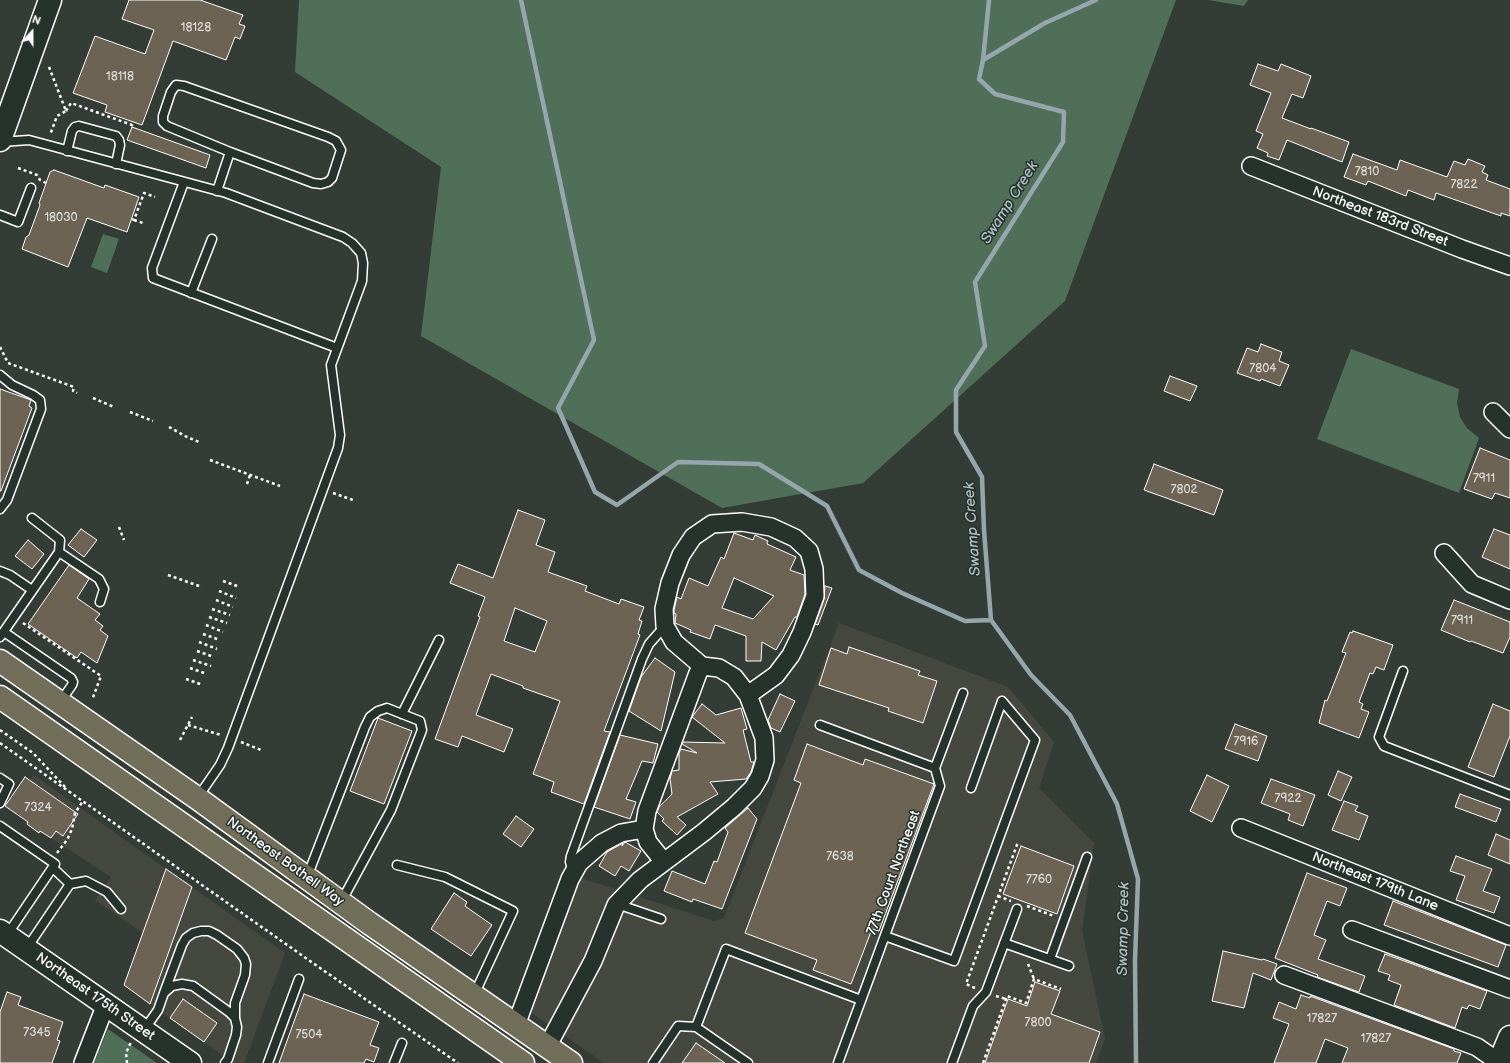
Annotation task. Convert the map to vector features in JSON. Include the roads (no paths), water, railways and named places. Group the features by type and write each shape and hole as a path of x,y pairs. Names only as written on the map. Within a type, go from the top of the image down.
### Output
{"main road":[{"name":"Northeast Bothell Way","path":"0,661 197,798 369,923 571,1063"},
{"name":"Northeast Bothell Way","path":"0,696 523,1063"},
{"path":"325,924 361,929 369,923"}],"street":[{"path":"0,141 50,0"},
{"name":"Northeast 183rd Street","path":"1251,166 1462,249 1510,266"},
{"path":"1493,412 1510,429"},
{"path":"547,1047 593,961 617,904 640,880 734,807 753,788 760,776 765,760 764,738 748,696 734,677 719,668 702,666 674,642 665,626 664,609 670,584 681,555 693,536 712,524 742,522 771,527 795,538 809,551 814,569 815,596 802,632 791,655 776,675 748,696"},
{"path":"1444,553 1472,584 1510,600"},
{"path":"664,862 648,842 644,829 647,811 702,666"},
{"name":"Northeast 179th Lane","path":"1241,828 1510,936"},
{"path":"516,1025 570,880 580,863 602,843 621,833 644,829"},
{"path":"1352,930 1510,989"},
{"name":"Northeast 175th Street","path":"3,933 106,1004 137,1036 190,1063"},
{"path":"1284,975 1477,1048 1499,1063 1510,1037"},
{"path":"83,1063 106,1004"}],"lane":[{"path":"176,85 184,86 328,137 336,141 341,150 332,178 328,182 321,184 313,184 230,152 166,126 163,122 163,116 171,92 176,85"},
{"path":"66,151 72,131 75,127 79,126 116,136 120,145 116,164"},
{"path":"0,141 28,140 217,190 343,237 352,243 360,253 363,263 362,282 331,365 340,435 338,448 228,748 220,765 197,798"},
{"path":"217,190 230,152"},
{"path":"184,182 152,268 153,278 337,348"},
{"path":"0,215 18,222 32,188"},
{"path":"191,293 212,239"},
{"path":"0,375 12,384 33,394 40,400 41,409 7,500 0,509"},
{"path":"32,518 60,540 59,552 2,634 71,678 73,682 72,685 60,703"},
{"path":"59,552 100,579 104,589 100,602"},
{"path":"0,571 10,575 32,590"},
{"path":"574,873 570,862 571,856 642,659 650,644 665,626"},
{"path":"402,714 439,640"},
{"path":"1403,671 1379,737 1384,746 1510,795"},
{"path":"820,725 935,768 963,693"},
{"path":"885,936 954,962 1035,740 1002,701 971,788"},
{"path":"307,878 364,727 370,718 378,711 387,708 420,721 422,730 391,810 341,903"},
{"name":"77th Court Northeast","path":"838,1063 940,786 935,768"},
{"path":"0,778 9,784 0,802"},
{"path":"0,826 52,865 70,884"},
{"path":"1050,959 1087,857"},
{"path":"3,933 52,865"},
{"path":"398,865 445,878 512,911 474,996"},
{"path":"26,949 70,884 86,881 107,892 121,909"},
{"path":"617,904 661,919"},
{"path":"952,1063 973,1006 986,992 1016,905"},
{"path":"137,1036 158,1010 186,938 193,933 209,931 217,935 241,953 246,964 245,975 235,1003 235,1018 237,1027 236,1035 228,1059 225,1063"},
{"path":"1004,942 1069,966"},
{"path":"696,1027 726,949 861,1000"},
{"path":"268,1063 300,979"},
{"path":"164,993 172,986 182,984 193,986 235,1018"},
{"path":"653,1063 678,1026 696,1027 748,1063"},
{"path":"394,1063 402,1043"}],"waterway":[{"path":"521,0 594,340 558,408 595,492 617,505 678,462 759,464 827,506 859,570 902,593 965,621 991,620"},
{"path":"983,60 989,0"},
{"name":"Swamp Creek","path":"1096,0 1045,23 983,60 979,79 995,94 1064,112 1063,142 975,282 985,346 956,390 956,432 982,477 984,530 991,620 1031,675 1070,715 1117,804 1138,879 1135,960 1136,1063"}]}
